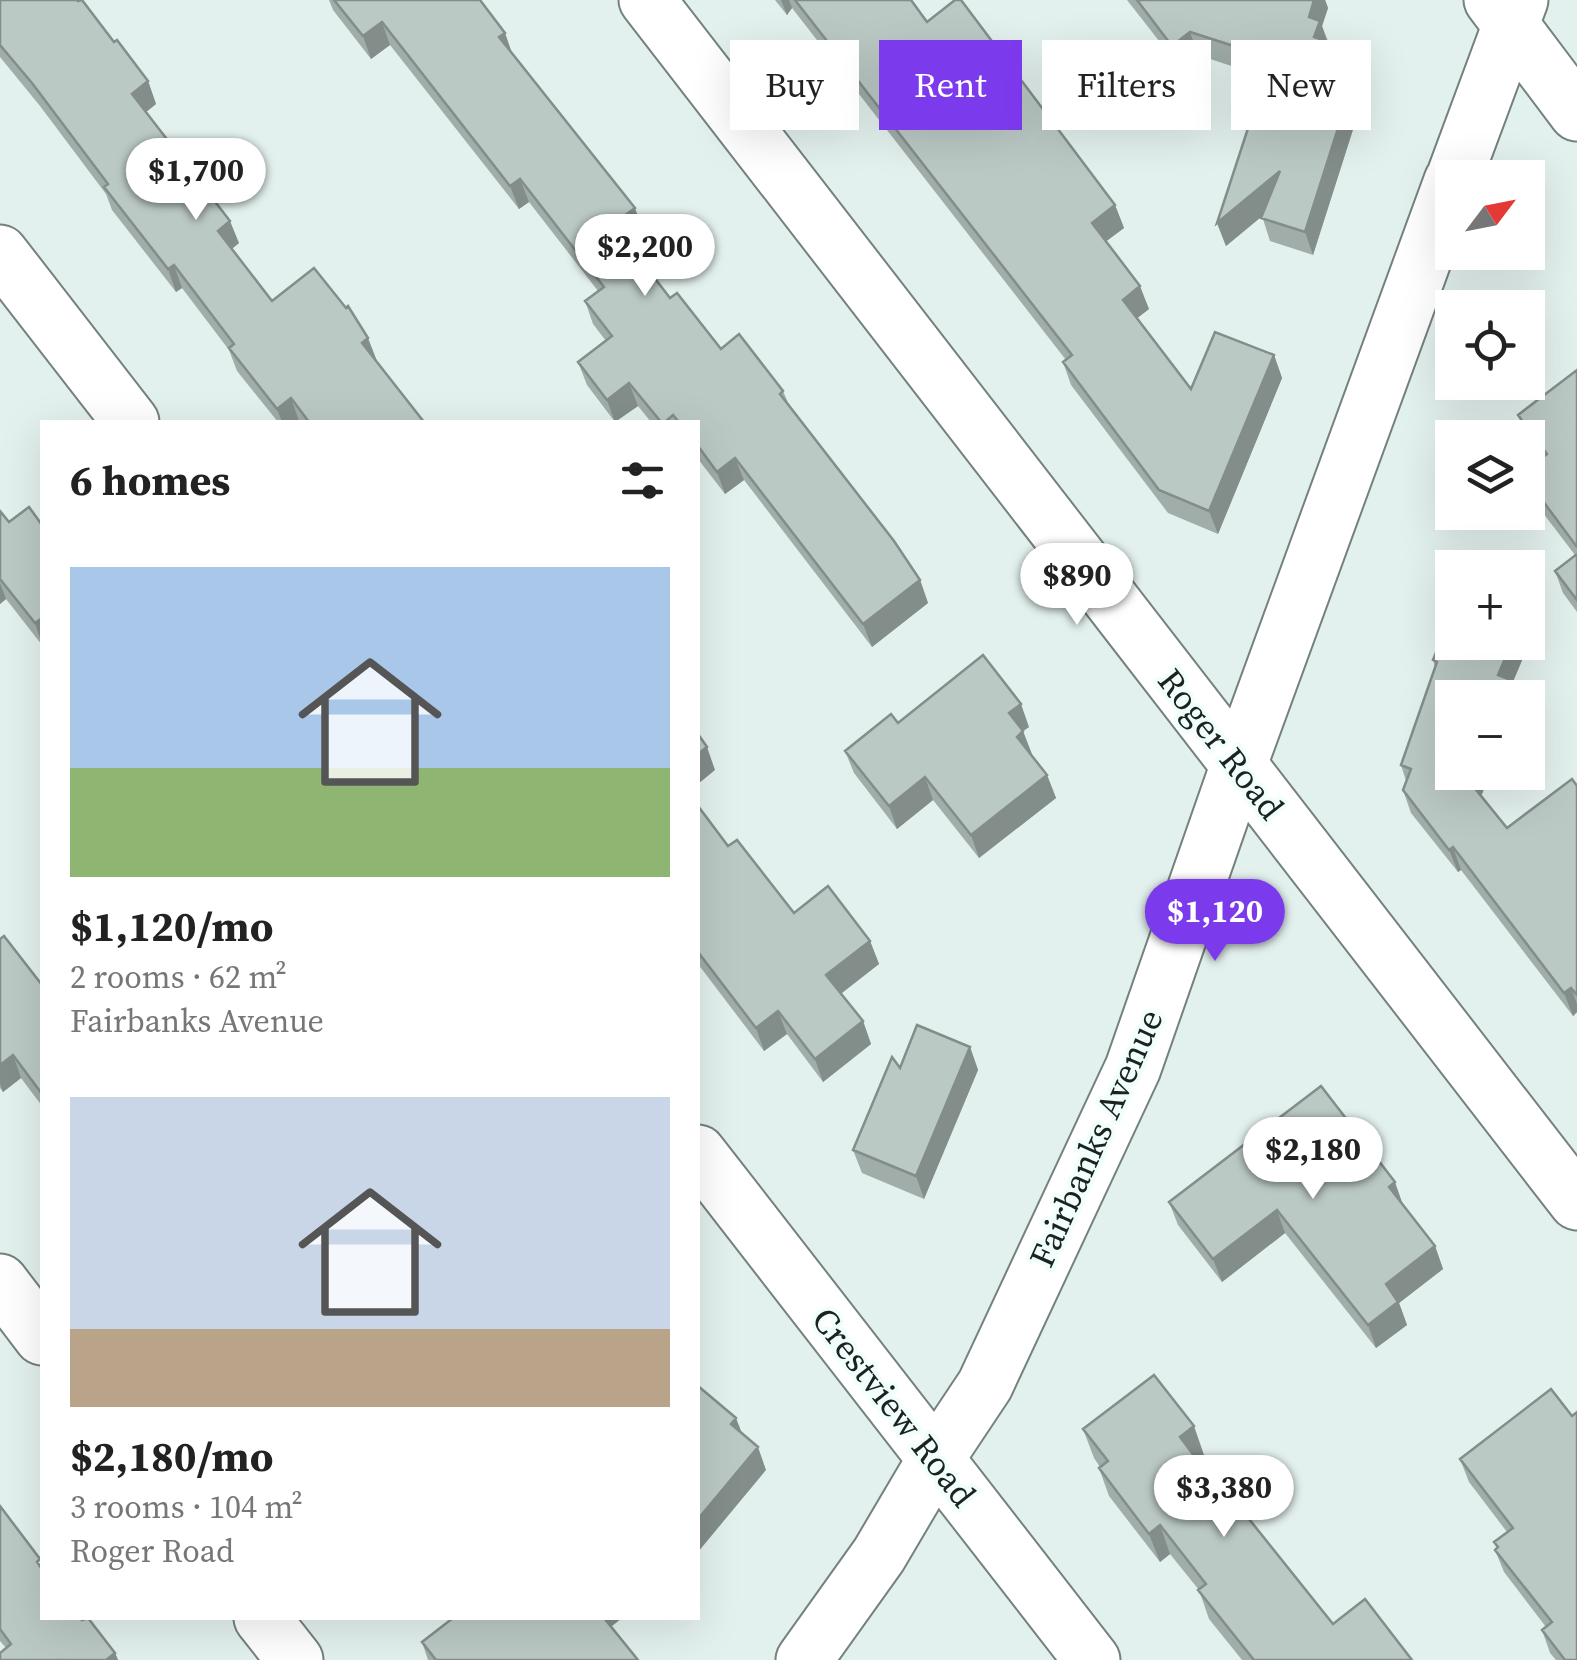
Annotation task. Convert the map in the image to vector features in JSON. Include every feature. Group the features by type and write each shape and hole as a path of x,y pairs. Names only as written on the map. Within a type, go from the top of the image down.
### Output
{"street":[{"name":"Roger Road","path":"647,0 1577,1202"},
{"name":"Fairbanks Avenue","path":"1459,160 1508,8"},
{"path":"1508,8 1577,114"},
{"name":"Fairbanks Avenue","path":"804,1660 879,1555 985,1385 1134,1068 1238,767 1435,229"},
{"path":"0,253 129,420"},
{"name":"Crestview Road","path":"700,1156 1092,1660"},
{"path":"0,1282 40,1334"},
{"path":"264,1620 295,1660"}],"building":[{"path":"0,0 82,0 148,81 132,94 230,221 218,231 272,301 314,268 348,306 368,338 362,343 422,420 308,420 291,398 277,409 229,348 234,344 174,265 168,269 0,45"},
{"path":"334,0 480,0 505,33 499,37 635,208 613,224 670,298 677,293 721,349 739,334 920,580 863,624 735,458 717,472 700,449 700,420 677,420 673,415 659,420 629,383 607,400 578,362 612,336 585,301 604,287 520,179 510,186 382,22 363,36"},
{"path":"795,0 911,0 927,22 955,0 961,0 991,40 879,40 879,108 859,82 859,40 826,40"},
{"path":"1137,0 1314,0 1309,17 1320,21 1314,37 1323,40 1231,40 1231,45 1190,32 1180,40 1167,40"},
{"path":"1022,81 1042,108 1042,130 1059,130 1115,205 1092,223 1140,286 1123,300 1191,389 1215,332 1274,355 1209,511 1159,490 1063,362 1072,355 896,130 1022,130"},
{"path":"1247,130 1338,130 1305,232 1261,218 1280,171 1217,223"},
{"path":"1577,370 1577,547 1545,504 1545,420 1522,420 1518,415 1538,400 1545,400 1545,394"},
{"path":"29,507 40,522 40,619 35,623 0,579 0,511 9,522"},
{"path":"1577,554 1577,600 1555,571"},
{"path":"983,655 1021,704 1009,713 1023,731 1017,737 1047,775 971,835 925,777 889,806 845,751 891,714 898,723"},
{"path":"1435,655 1435,660 1504,660 1498,675 1511,680 1435,680 1435,790 1476,790 1507,828 1572,779 1577,786 1577,995 1571,988 1564,993 1453,847 1449,850 1403,790 1411,769 1401,765 1437,662 1433,660"},
{"path":"700,809 728,846 737,840 794,913 828,886 870,941 826,975 863,1021 815,1059 778,1011 756,1028 700,955"},
{"path":"4,936 40,982 40,1091 13,1055 0,1065 0,939"},
{"path":"917,1025 970,1047 916,1176 853,1150 892,1057 900,1068"},
{"path":"1321,1086 1395,1182 1389,1187 1435,1246 1386,1284 1398,1302 1368,1325 1277,1210 1213,1259 1169,1202"},
{"path":"1154,1375 1194,1426 1180,1437 1240,1517 1245,1514 1333,1624 1365,1599 1412,1660 1254,1660 1198,1590 1206,1584 1160,1525 1149,1534 1099,1468 1108,1461 1083,1429"},
{"path":"700,1388 736,1418 731,1424 758,1447 700,1517"},
{"path":"1551,1389 1572,1416 1577,1412 1577,1660 1565,1660 1542,1630 1552,1622 1495,1550 1498,1547 1494,1542 1513,1528 1460,1459"},
{"path":"0,1506 40,1559 40,1620 90,1620 115,1653 106,1660 0,1660 0,1653 11,1644 0,1629"},
{"path":"450,1620 606,1620 638,1660 436,1660 422,1642"}]}
